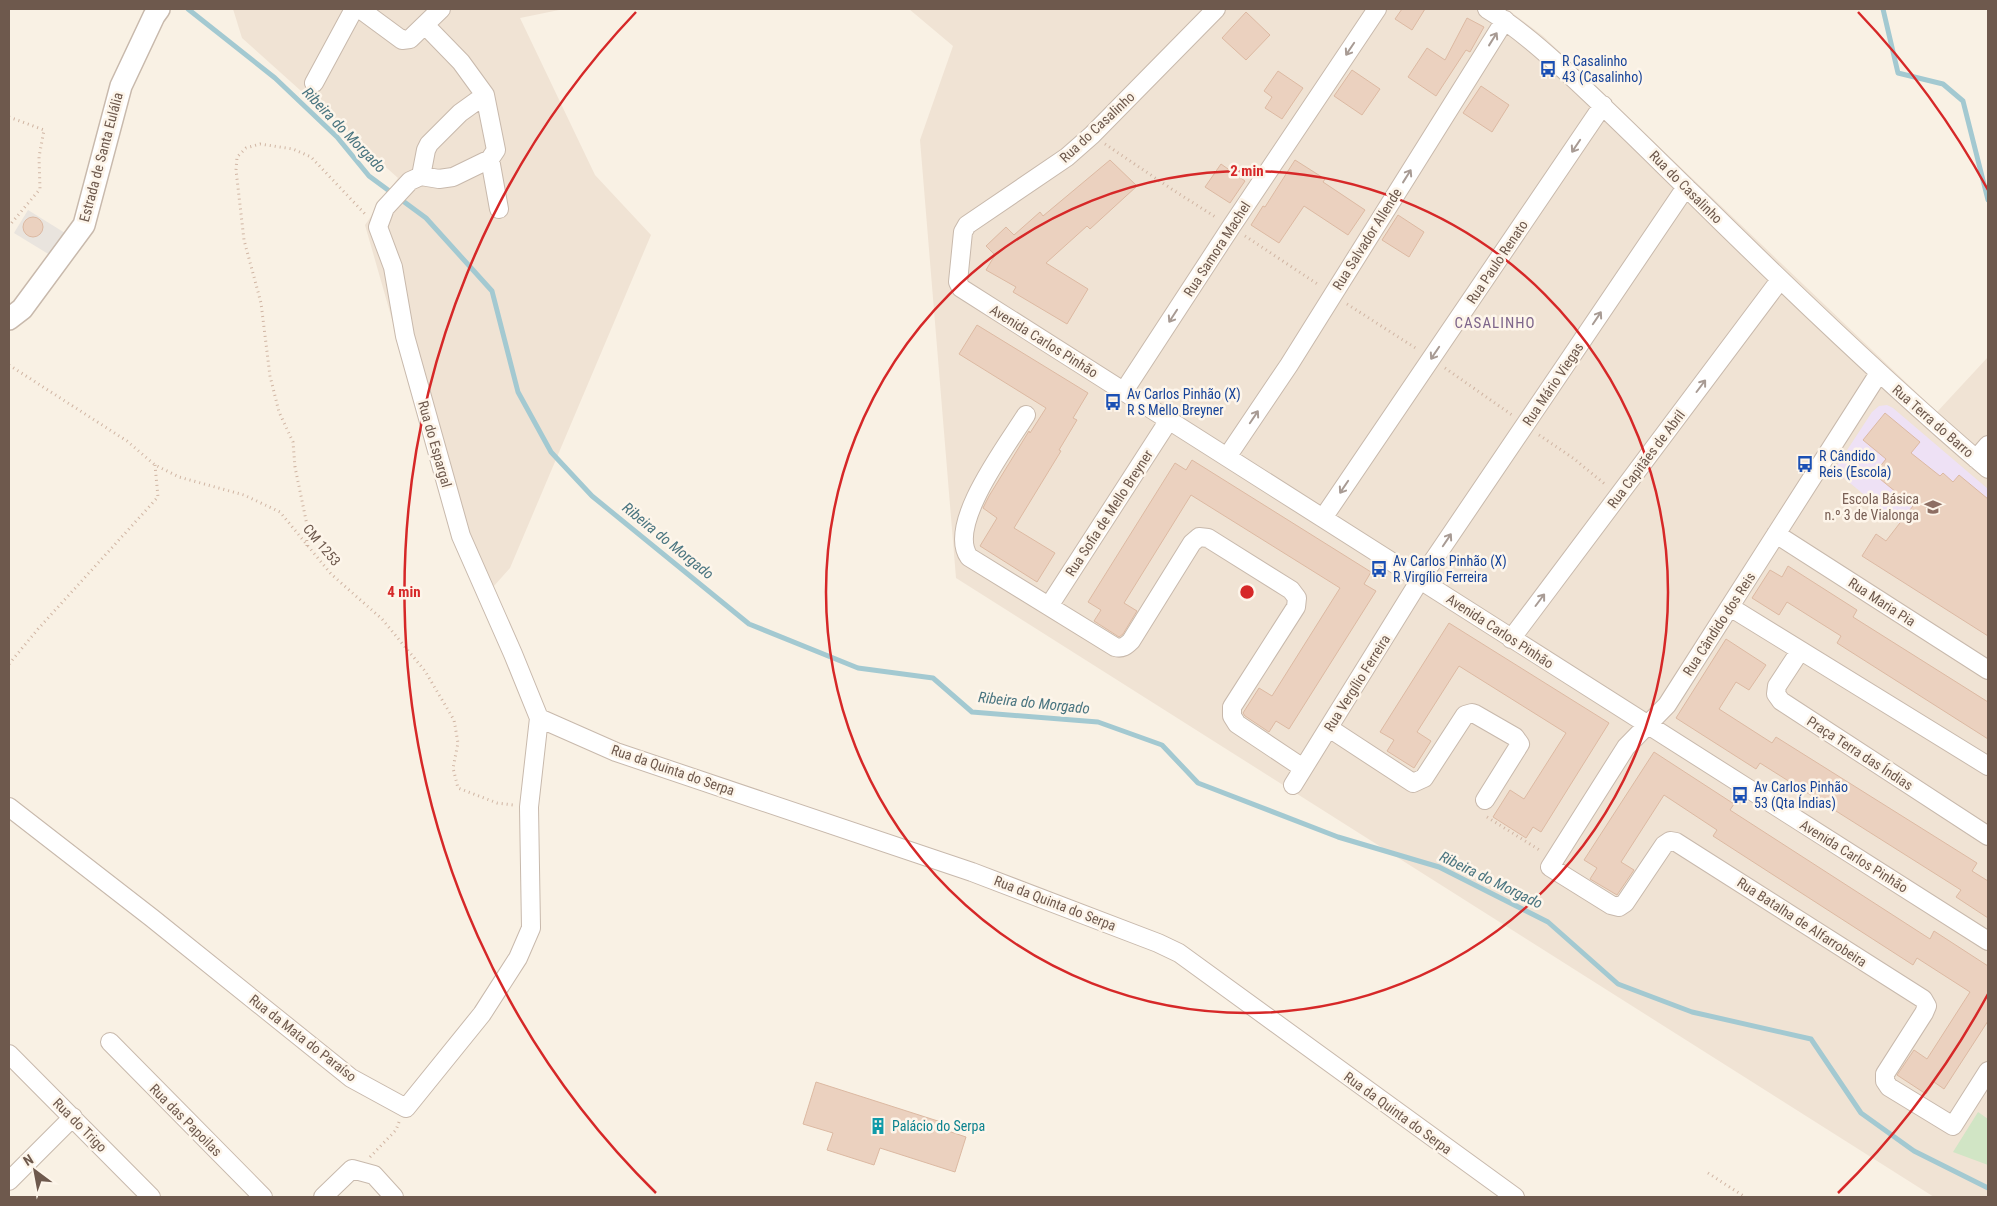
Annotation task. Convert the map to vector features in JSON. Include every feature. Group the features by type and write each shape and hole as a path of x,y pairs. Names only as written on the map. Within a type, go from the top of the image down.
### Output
{"street":[{"name":"Estrada de Santa Eulália","path":"9,319 22,309 84,225 121,86 159,9"},
{"path":"314,83 354,9"},
{"path":"363,9 364,12 404,40 410,39 441,9"},
{"name":"Rua do Casalinho","path":"961,288 958,282 964,228 1067,157 1092,135 1216,9"},
{"name":"Rua Samora Machel","path":"1124,391 1377,9"},
{"name":"Rua do Casalinho","path":"1487,9 1505,20 1555,61 1603,105 1780,280 1879,373"},
{"name":"Rua Salvador Allende","path":"1227,457 1289,365 1505,20"},
{"path":"415,178 448,179 490,159 495,154 497,146 485,95 456,57 425,25"},
{"path":"378,227 385,208 415,178 429,144 460,113 485,95"},
{"name":"Rua Paulo Renato","path":"1323,518 1603,105"},
{"path":"490,159 499,209"},
{"name":"Rua Mário Viegas","path":"1420,580 1686,187"},
{"name":"Rua do Espargal","path":"378,227 394,267 405,336 461,536 539,718"},
{"name":"Rua Capitães de Abril","path":"1511,638 1780,280"},
{"name":"Avenida Carlos Pinhão","path":"961,288 1988,941"},
{"name":"Rua Terra do Barro","path":"1879,373 1982,464"},
{"name":"Rua Cândido dos Reis","path":"1553,863 1626,747 1667,705 1879,373"},
{"path":"1026,415 974,499 967,517 963,542 970,557 1115,647 1123,647 1131,641 1194,540 1204,537 1208,538 1292,590 1297,598 1296,607 1232,707 1231,712 1237,724 1303,768"},
{"name":"Rua Sofia de Mello Breyner","path":"1049,606 1169,420"},
{"path":"1982,464 1988,446"},
{"name":"Rua Maria Pia","path":"1776,534 1988,670"},
{"name":"Rua Vergílio Ferreira","path":"1293,785 1420,580"},
{"path":"1730,606 1988,766"},
{"name":"Praça Terra das Índias","path":"1800,651 1777,686 1776,694 1780,701 1988,836"},
{"path":"1328,728 1413,783 1424,778 1465,715 1476,714 1515,737 1520,744 1485,800"},
{"path":"406,1108 482,1014 518,958 531,928 529,807 539,718"},
{"name":"Rua da Quinta do Serpa","path":"539,718 616,752 972,872 1158,943 1179,953 1515,1197"},
{"name":"Rua da Mata do Paraíso","path":"9,806 351,1078 406,1108"},
{"name":"Rua Batalha de Alfarrobeira","path":"1553,863 1611,906 1619,907 1625,903 1664,845 1673,840 1923,999 1927,1006 1924,1013 1885,1078 1889,1087 1953,1126 1988,1071"},
{"name":"Rua das Papoilas","path":"110,1042 262,1197"},
{"name":"Rua do Trigo","path":"9,1054 151,1197"},
{"path":"9,1181 72,1117"},
{"path":"323,1197 352,1169 374,1175 394,1197"}],"path":[{"path":"9,117 44,130 39,158 40,189 9,226"},
{"path":"1092,135 1431,359 1573,458 1618,496"},
{"path":"307,546 307,525 295,467 293,442 279,412 270,376 261,303 244,240 236,170 237,157 246,148 260,144 292,149 311,157 378,227"},
{"name":"CM 1253","path":"9,365 127,441 155,465 180,477 244,495 280,512 331,574 382,619 425,671 454,720 458,743 453,768 458,788 498,804 529,807"},
{"path":"9,664 38,629 158,497 155,465"},
{"path":"1485,800 1480,807 1489,812 1488,818 1553,863"},
{"path":"357,1170 396,1130 406,1108"},
{"path":"1708,1173 1745,1197"}],"shaded area":[{"path":"233,9 564,9 520,18 595,175 651,235 510,568 485,596 432,459 365,225 398,178 242,38"},
{"path":"909,9 1507,9 1543,36 1937,412 1988,357 1988,1197 1934,1197 956,578 920,140 953,46"},
{"path":"28,210 65,233 50,255 14,233"},
{"name":"Escola Básica n.º 3 de Vialonga","path":"1887,405 1893,408 1988,489 1988,636 1862,556 1876,534 1888,542 1900,524 1834,470 1872,412 1879,406"}],"green space":[{"path":"1978,1112 1988,1119 1988,1165 1953,1152"}],"building":[{"path":"1402,9 1425,9 1412,30 1395,19"},
{"path":"1246,12 1270,35 1246,60 1222,38"},
{"path":"1467,18 1484,27 1470,52 1466,50 1436,96 1408,77 1427,48 1445,60"},
{"path":"1352,70 1380,89 1362,115 1334,96"},
{"path":"1278,71 1303,88 1282,119 1265,108 1272,97 1264,91"},
{"path":"1481,86 1509,105 1492,132 1463,113"},
{"path":"1110,160 1137,186 1090,229 1087,226 1046,263 1088,289 1067,324 1013,292 1016,287 986,270 995,255 986,246 1006,227 1014,235 1040,212 1043,216"},
{"path":"1295,160 1325,179 1323,182 1365,210 1348,235 1304,206 1279,243 1251,225 1263,206 1265,207"},
{"path":"1221,164 1245,181 1230,203 1205,187"},
{"path":"1398,215 1424,232 1409,257 1382,240"},
{"path":"33,217 40,220 43,227 40,234 33,237 26,234 23,227 26,220"},
{"path":"977,325 1088,393 1073,418 1077,420 1059,450 1061,451 1014,528 1055,553 1037,582 980,546 997,518 983,508 1029,431 1030,433 1046,408 959,354"},
{"name":"Escola Básica n.º 3 de Vialonga","path":"1885,413 1920,442 1911,453 1940,476 1943,473 1953,482 1959,475 1988,499 1988,636 1862,556 1876,534 1886,541 1913,506 1874,474 1886,459 1863,440"},
{"path":"1192,460 1371,572 1364,584 1376,591 1289,729 1276,721 1269,732 1243,713 1259,688 1272,696 1340,588 1191,495 1124,603 1137,611 1123,634 1119,637 1094,621 1101,610 1088,602 1175,463 1186,470"},
{"path":"1788,566 1857,610 1853,617 1988,702 1988,739 1837,643 1841,636 1787,602 1779,615 1752,598 1770,570 1782,577"},
{"path":"1449,623 1609,723 1541,832 1533,827 1526,838 1493,817 1510,790 1524,799 1566,733 1459,666 1417,732 1431,741 1414,768 1387,751 1394,740 1380,732"},
{"path":"1726,639 1766,665 1749,690 1736,682 1719,709 1772,743 1776,737 1977,863 1972,871 1988,881 1988,918 1956,897 1961,890 1760,763 1756,769 1676,718"},
{"path":"1654,752 1734,804 1730,810 1930,939 1934,931 1988,966 1988,1021 1944,1089 1934,1082 1926,1094 1897,1075 1914,1050 1927,1059 1970,992 1917,958 1913,965 1713,836 1717,830 1664,795 1621,862 1634,870 1617,895 1590,879 1597,868 1584,860"},
{"name":"Palácio do Serpa","path":"816,1082 944,1123 942,1129 966,1137 955,1172 880,1148 874,1165 827,1150 833,1133 803,1124"}],"waterway":[{"name":"Ribeira do Morgado","path":"188,9 275,78 337,137 369,176 426,218 492,291 518,392 551,452 592,496 749,624 858,668 933,678 972,712 1098,722 1162,745 1198,783 1338,837 1439,867 1548,922 1618,984 1692,1012 1811,1039 1861,1113 1914,1151 1988,1188"},
{"path":"1883,9 1898,73 1943,84 1963,101 1988,200"}],"place":[{"name":"R Casalinho 43 (Casalinho)","path":"1548,69"},
{"name":"Av Carlos Pinhão (X) R S Mello Breyner","path":"1113,402"},
{"name":"R Cândido Reis (Escola)","path":"1805,464"},
{"name":"Escola Básica n.º 3 de Vialonga","path":"1933,507"},
{"name":"Av Carlos Pinhão (X) R Virgílio Ferreira","path":"1379,569"},
{"name":"Av Carlos Pinhão 53 (Qta Índias)","path":"1740,795"},
{"name":"Palácio do Serpa","path":"878,1126"}],"district":[{"name":"CASALINHO","path":"1495,323"}]}
